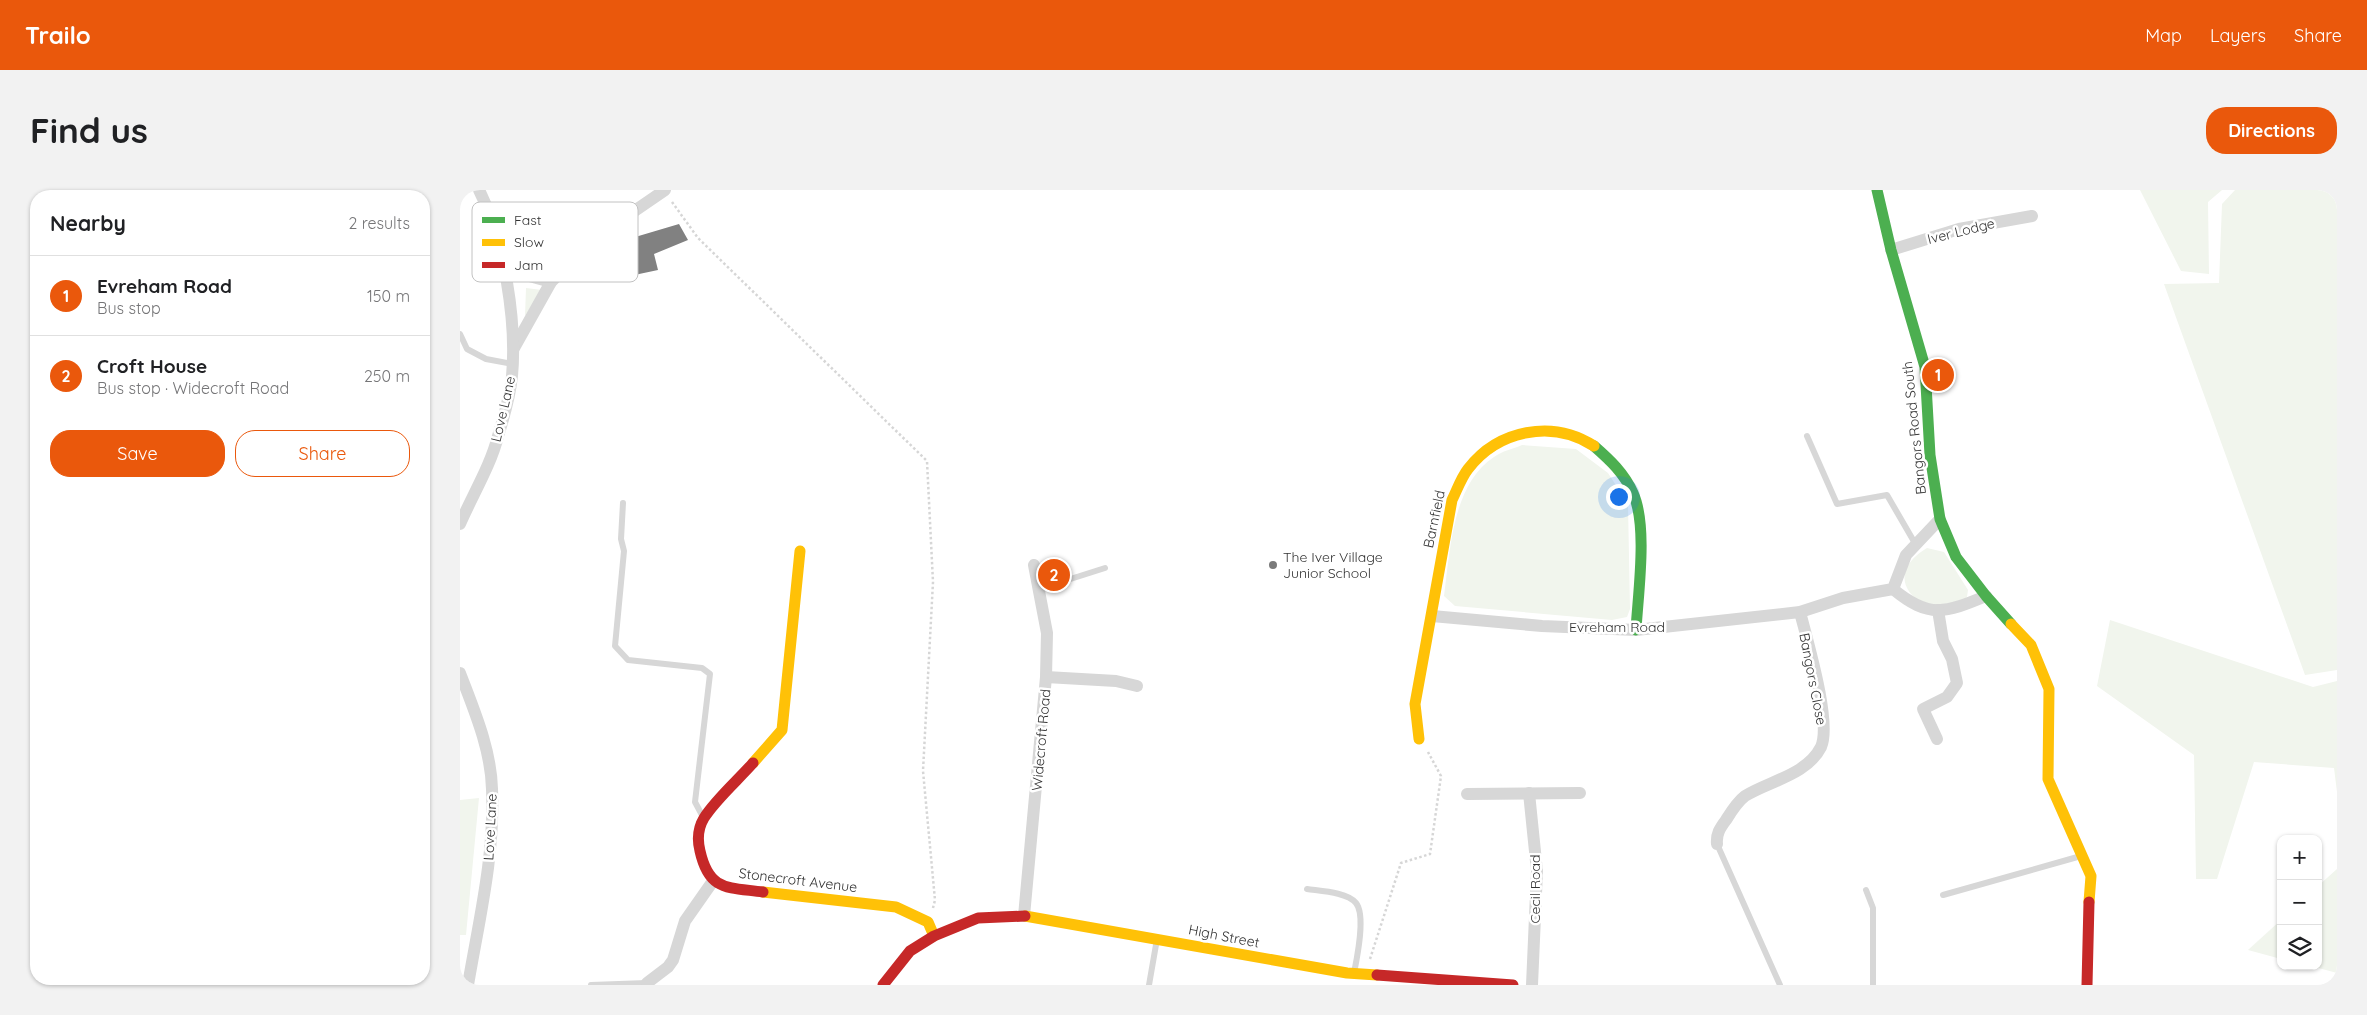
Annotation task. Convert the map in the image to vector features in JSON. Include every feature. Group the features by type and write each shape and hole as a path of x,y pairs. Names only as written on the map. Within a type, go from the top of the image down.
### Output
{"street":[{"name":"Love Lane","path":"479,190 485,202"},
{"name":"Bangors Road South","path":"1877,190 1891,250 1925,367 1930,455 1940,519 1956,557 1986,596 2031,645 2049,689 2048,779 2091,876 2086,962 2087,985"},
{"name":"Love Lane","path":"638,209 664,191"},
{"name":"Iver Lodge","path":"1891,250 1959,229 2032,216"},
{"name":"Love Lane","path":"460,524 498,438 512,379 514,348 506,282"},
{"name":"Love Lane","path":"514,348 551,282"},
{"name":"Barnfield","path":"1420,739 1415,704 1452,500 1463,472 1496,442 1534,430 1560,431 1579,437 1609,458 1633,494 1638,515 1639,547 1636,630"},
{"path":"1940,519 1906,555 1893,589 1907,601 1928,610 1952,610 1986,596"},
{"path":"647,983 668,967 673,960 684,921 713,881 704,868 697,838 704,818 782,730 800,551"},
{"name":"Widecroft Road","path":"1024,916 1046,677 1047,633 1034,565"},
{"name":"Evreham Road","path":"1432,616 1542,626 1636,630 1800,612 1843,598 1893,589"},
{"path":"1937,739 1922,709 1947,697 1957,683 1952,659 1943,641 1938,610"},
{"name":"Bangors Close","path":"1717,844 1716,837 1721,826 1744,797 1801,767 1813,757 1821,746 1824,734 1819,694 1800,612"},
{"name":"Love Lane","path":"460,672 482,733 492,788 491,850 468,985"},
{"path":"1046,677 1116,681 1137,686"},
{"name":"Cecil Road","path":"1529,793 1537,870 1532,985"},
{"path":"1467,794 1580,794"},
{"name":"Stonecroft Avenue","path":"713,881 732,888 896,907 928,922 934,936"},
{"name":"High Street","path":"884,985 910,951 934,936 978,918 1024,916 1157,939 1349,978 1513,985"}],"lane":[{"path":"460,334 467,349 486,359 512,364"},
{"path":"1807,436 1837,504 1887,495 1916,545"},
{"path":"623,503 621,539 624,551 615,646 628,660 702,668 710,674 695,802 704,818"},
{"path":"1039,589 1105,568"},
{"path":"1717,844 1780,985"},
{"path":"1942,895 2082,856"},
{"path":"1307,889 1342,896 1356,903 1360,910 1360,936 1349,978"},
{"path":"1866,890 1873,908 1873,985"},
{"path":"1149,985 1157,939"},
{"path":"591,985 647,983"}],"path":[{"path":"664,191 698,238 927,461 933,582 923,771 935,900"},
{"path":"1370,956 1401,863 1430,854 1441,776 1433,760"}],"shaded area":[{"path":"2140,190 2222,190 2208,202 2209,274 2181,271"},
{"path":"2235,190 2337,190 2337,670 2305,675 2164,284 2219,283 2222,204"},
{"path":"526,288 542,290 525,316"},
{"path":"1522,445 1576,449 1608,473 1628,504 1630,609 1627,617 1612,620 1455,606 1444,596 1451,540 1461,501 1469,484 1480,469 1494,457"},
{"path":"1927,548 1944,552 1968,590 1967,597 1953,609 1920,602 1907,588 1905,582 1906,569 1914,557"},
{"path":"2110,620 2313,687 2337,681 2337,792 2334,768 2254,762 2217,879 2196,879 2194,755 2097,686"},
{"path":"479,798 466,935 460,935 460,800"},
{"path":"2337,869 2337,973 2322,969 2322,882"},
{"path":"2277,924 2277,958 2248,950"}],"building":[{"path":"679,224 688,240 654,254 658,270 638,274 638,236"}],"traffic: fast":[{"path":"1877,190 1891,250 1925,367 1930,455 1940,519 1956,557 1986,596 2011,624"},
{"path":"1594,446 1621,473 1633,493 1638,507 1641,560 1636,630"}],"traffic: slow":[{"path":"1419,739 1415,704 1452,500 1463,476 1480,456 1494,445 1510,437 1526,433 1544,431 1561,433 1578,438 1594,446"},
{"path":"753,763 782,730 800,551"},
{"path":"2011,624 2031,645 2049,689 2048,779 2091,876 2089,902"},
{"path":"763,892 896,907 928,922 934,936"},
{"path":"1025,916 1347,973 1377,975"}],"traffic: jam":[{"path":"753,763 704,818 700,826 699,842 704,864 714,880 721,885 763,892"},
{"path":"2087,985 2089,902"},
{"path":"883,985 910,951 934,936 978,918 1025,916"},
{"path":"1377,975 1513,985"}],"place":[{"name":"Evreham Road","path":"1938,375"},
{"name":"The Iver Village Junior School","path":"1273,565"},
{"name":"Croft House","path":"1054,575"}]}
